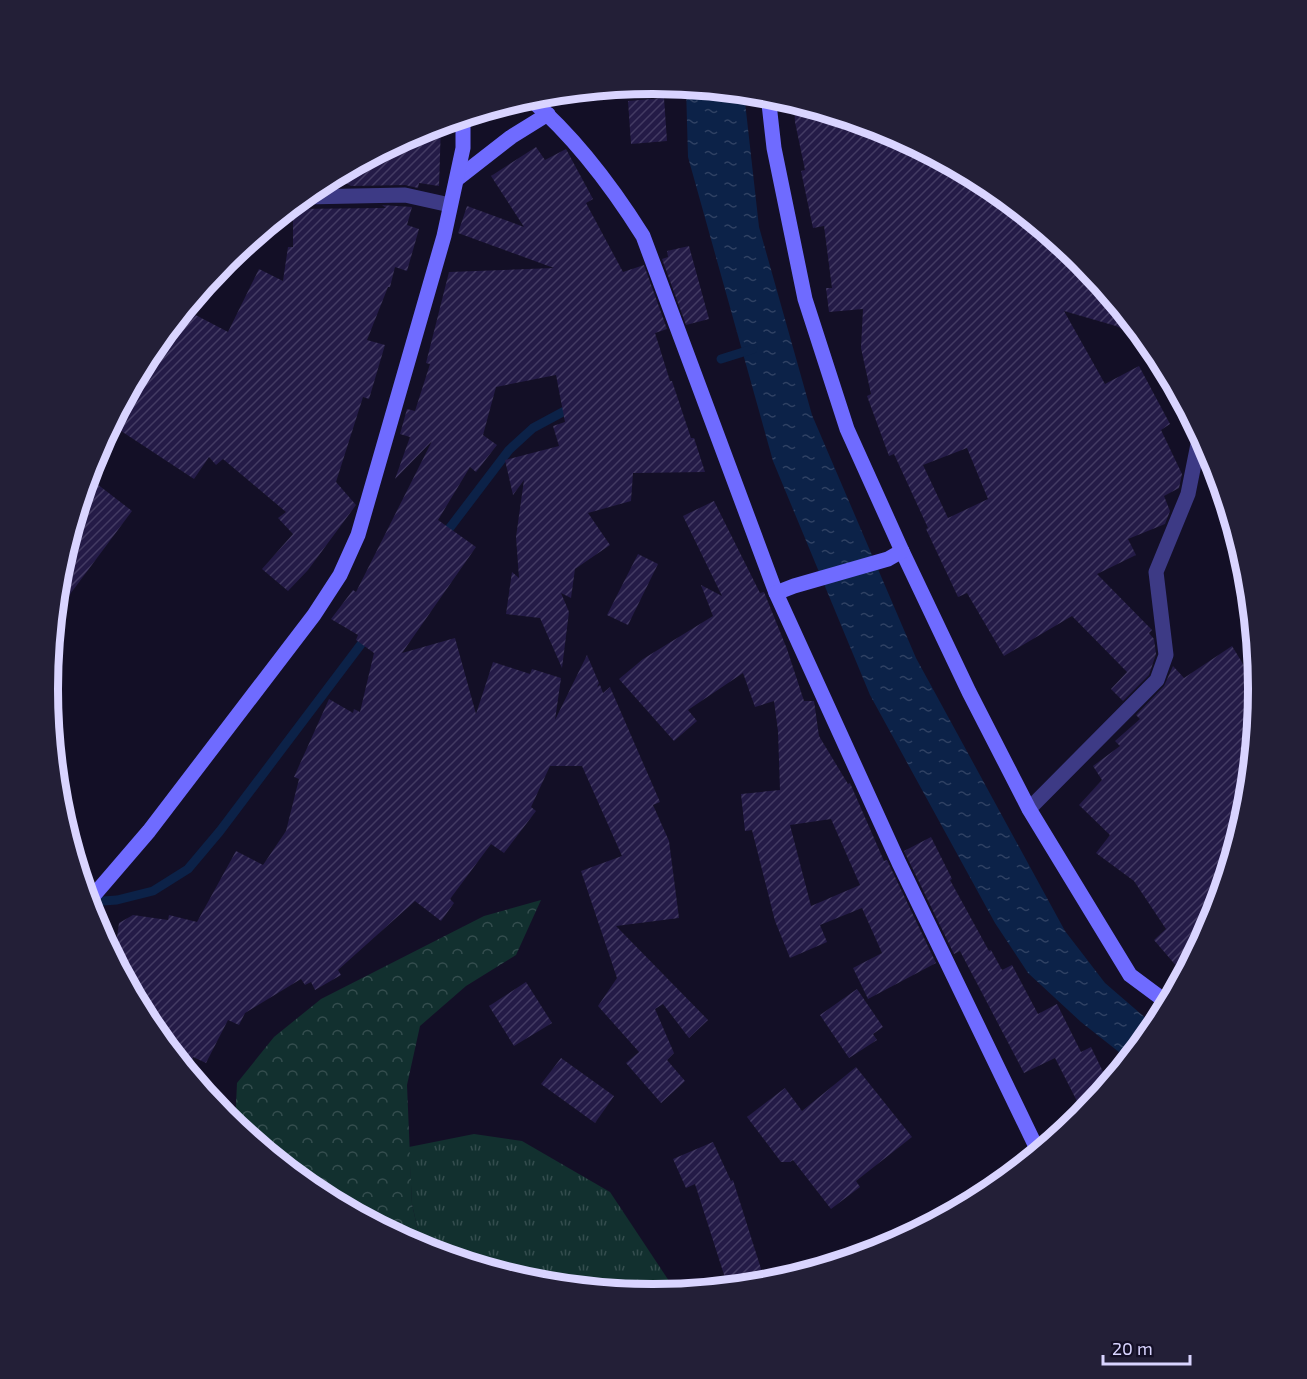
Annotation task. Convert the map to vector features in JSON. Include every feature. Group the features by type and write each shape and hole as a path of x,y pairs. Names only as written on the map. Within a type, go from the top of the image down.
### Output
{"street":[{"path":"538,106 588,157 643,236 776,593 899,862 1036,1146"},
{"path":"769,106 774,148 805,299 847,429 895,555 1029,809 1130,975 1162,999"},
{"path":"457,179 511,137 548,114"},
{"path":"95,894 149,831 266,679 314,615 340,575 358,535 444,236 463,148 464,126"},
{"path":"321,197 405,195 450,205"},
{"path":"1029,809 1156,680 1166,655 1156,572 1188,494 1197,449"},
{"path":"776,593 895,555"}],"green space":[{"path":"541,900 516,955 466,986 420,1026 407,1085 412,1204 419,1236 356,1205 291,1162 261,1137 236,1113 237,1083 274,1037 321,999 484,916"},
{"path":"474,1134 522,1141 610,1192 671,1284 615,1283 537,1273 462,1253 419,1236 412,1204 409,1147"}],"water":[{"path":"686,96 745,102 759,227 812,415 916,658 1065,931 1105,983 1148,1020 1123,1055 1081,1022 1028,973 995,923 870,695 773,461 688,157"}],"building":[{"path":"664,98 667,141 631,144 628,101"},
{"path":"794,112 845,126 917,156 951,174 1016,217 1074,269 1101,297 1130,333 1116,326 1064,311 1105,384 1139,366 1170,424 1161,430 1182,474 1179,488 1164,496 1170,511 1165,524 1128,539 1136,555 1097,574 1152,630 1149,633 1154,639 1156,654 1149,675 1123,701 1111,689 1127,672 1072,616 1004,656 967,593 958,597 894,454 889,456 867,396 871,394 861,348 863,309 829,312 826,288 832,288 824,226 813,228 801,171 805,170","holes":["967,448 988,499 948,518 923,465"]},
{"path":"441,134 439,186 419,183 418,188 405,185 351,186 344,182 390,156"},
{"path":"536,147 545,160 566,149 593,199 586,203 623,272 644,265 667,329 655,333 670,381 672,381 691,438 694,438 705,472 633,473 631,501 588,513 610,545 575,569 571,598 561,593 569,612 562,668 540,618 506,614 512,572 519,578 516,537 524,480 513,495 505,460 559,446 553,426 565,422 556,375 496,387 483,435 497,445 476,472 470,467 438,520 476,547 402,653 455,638 476,714 493,662 530,674 532,669 561,678 555,720 587,655 599,683 597,687 600,685 603,693 610,687 660,802 653,805 669,841 679,918 616,926 708,1020 689,1038 663,1004 655,1009 674,1053 667,1060 685,1081 661,1103 626,1063 639,1052 598,1006 617,978 581,871 622,856 582,766 550,766 531,807 536,811 504,853 491,844 450,899 454,903 441,921 415,901 338,970 341,975 315,990 311,982 305,985 301,979 245,1013 239,1025 228,1020 206,1063 193,1057 190,1063 181,1052 138,987 116,944 119,923 133,915 168,920 169,915 197,922 236,851 263,865 286,831 299,779 294,777 329,699 353,713 354,709 360,712 374,653 356,640 358,635 331,619 353,590 356,592 432,441 395,479 410,437 400,434 407,409 415,411 430,364 426,363 449,272 554,268 458,233 467,206 524,227 491,176"},
{"path":"382,205 412,207 407,225 419,229 407,271 395,267 390,287 388,287 367,340 385,345 369,399 363,397 336,482 356,505 308,570 288,591 262,569 293,534 278,518 286,512 223,459 216,465 209,457 194,479 119,429 159,359 192,313 228,332 259,269 283,281 288,247 293,247 293,216 303,209 386,208"},
{"path":"689,246 709,319 686,325 662,259 668,257 667,251"},
{"path":"96,483 132,511 66,600 79,536"},
{"path":"714,501 760,593 764,592 787,649 804,701 814,701 819,736 848,784 850,783 884,861 887,860 936,963 868,999 853,968 882,953 862,908 820,925 827,942 790,958 775,921 752,830 745,831 741,794 780,790 778,731 774,701 755,707 743,673 688,710 697,721 674,741 619,679 643,659 713,616 701,585 722,596 683,516","holes":["831,819 860,885 811,906 790,825"]},
{"path":"638,554 658,564 628,625 607,615"},
{"path":"1232,646 1248,671 1248,690 1243,767 1228,843 1203,917 1179,969 1154,940 1166,929 1134,881 1096,853 1110,835 1079,805 1102,780 1093,766 1120,746 1115,741 1140,719 1136,715 1164,686 1173,666 1184,678"},
{"path":"931,837 952,879 950,880 1002,970 1012,965 1038,1014 1057,1004 1081,1052 1091,1047 1105,1077 1079,1105 1055,1058 1024,1073 960,951 954,954 904,851"},
{"path":"526,982 552,1023 514,1046 489,1006"},
{"path":"857,989 883,1027 873,1034 877,1040 849,1058 820,1015"},
{"path":"561,1058 614,1096 595,1123 541,1084"},
{"path":"856,1067 912,1137 856,1181 860,1187 831,1209 793,1160 781,1162 747,1117 785,1088 802,1111"},
{"path":"713,1142 731,1181 733,1180 762,1272 726,1280 695,1184 686,1188 673,1159"}],"waterway":[{"path":"721,359 753,349"},
{"path":"442,538 509,450 533,428 572,407"},
{"path":"98,901 117,900 153,891 188,869 220,831 368,635"}]}
